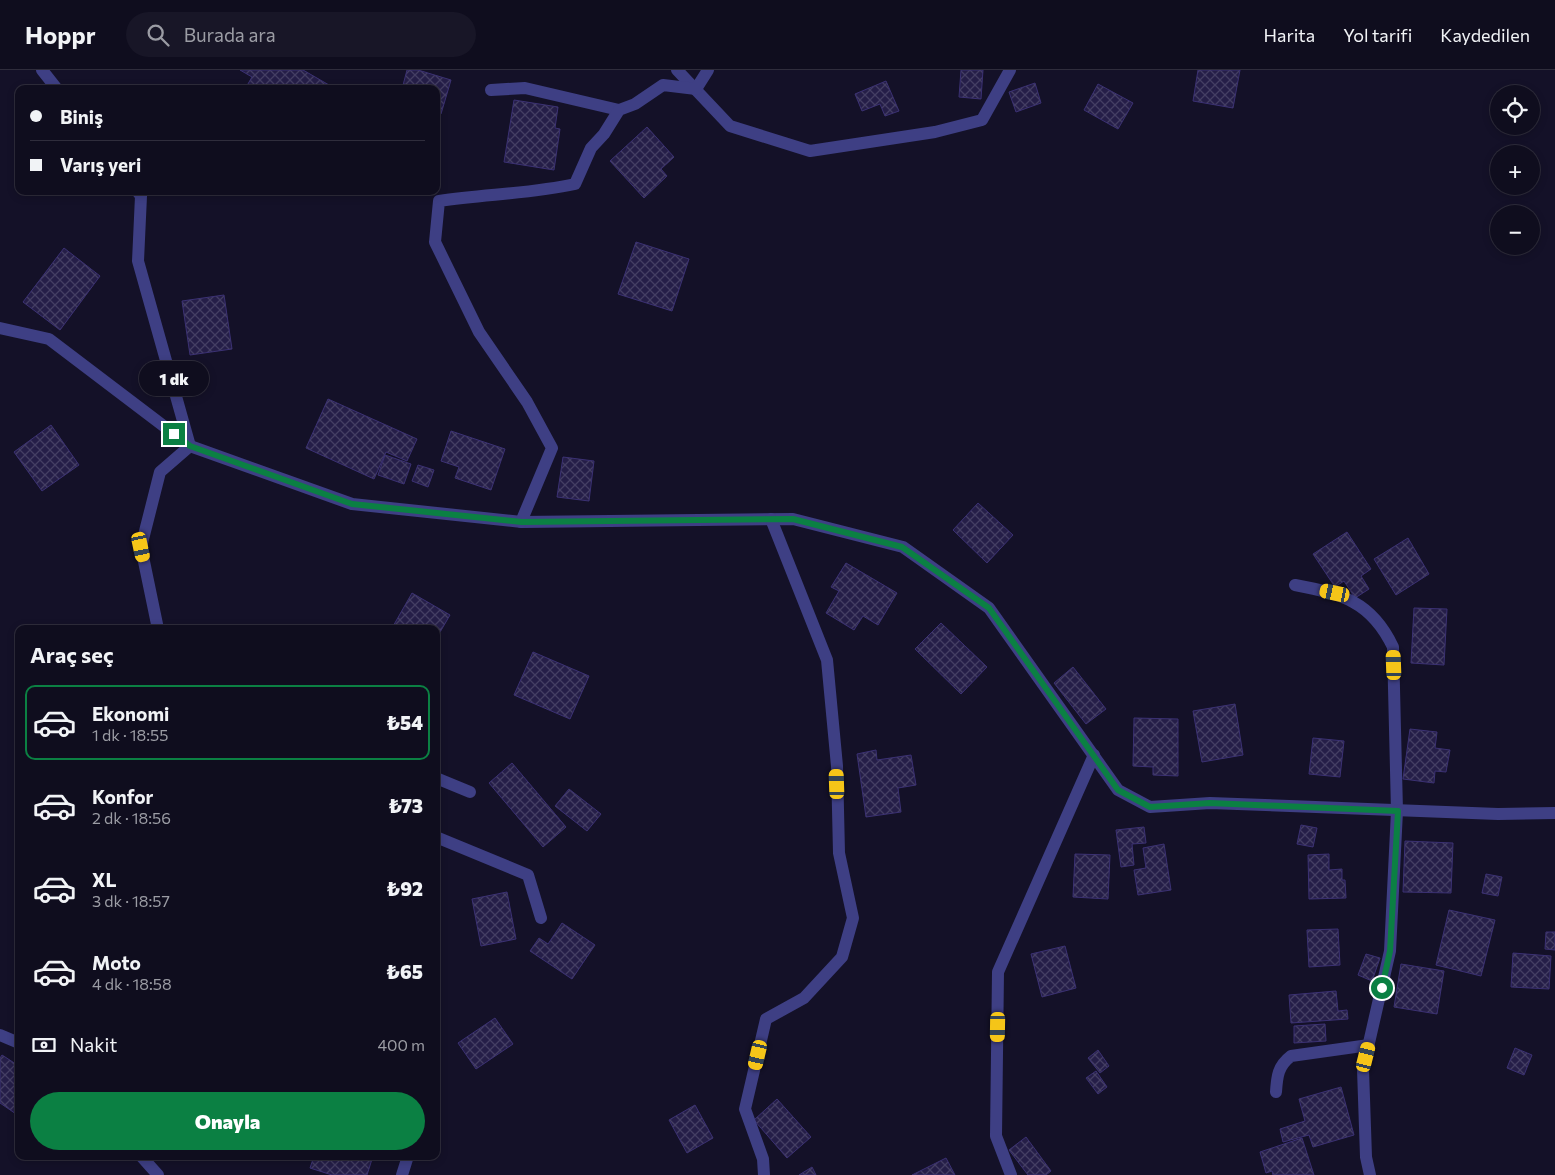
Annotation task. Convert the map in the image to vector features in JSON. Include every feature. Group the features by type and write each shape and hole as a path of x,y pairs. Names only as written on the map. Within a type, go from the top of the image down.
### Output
{"street":[{"path":"42,70 54,85"},
{"path":"677,70 730,126 810,150 935,132 982,120 1010,70"},
{"path":"696,89 708,70"},
{"path":"491,90 525,88 619,110 635,104 663,85 696,89"},
{"path":"520,522 552,448 528,402 479,332 435,242 439,201 480,195 540,192 575,184 591,148 604,134 619,110"},
{"path":"140,195 138,261 190,446"},
{"path":"0,328 49,339 190,446 352,504 520,522 793,519 902,547 989,608 1118,790 1150,807 1210,803 1498,814 1555,813"},
{"path":"157,625 141,547 160,472 190,446"},
{"path":"764,1175 763,1159 745,1109 766,1019 804,998 842,957 853,918 840,853 837,766 827,660 770,519"},
{"path":"1295,585 1335,593 1362,606 1385,630 1393,647 1398,811 1390,951 1363,1069 1366,1157 1370,1175"},
{"path":"1011,1175 996,1136 998,972 1094,755"},
{"path":"440,780 470,792"},
{"path":"440,839 528,875 541,918"},
{"path":"0,1036 15,1042"},
{"path":"1276,1092 1278,1072 1284,1062 1291,1056 1369,1044"},
{"path":"145,1160 158,1175"},
{"path":"153,1160 158,1175"},
{"path":"402,1175 407,1160"}],"building":[{"path":"240,70 303,70 329,85 247,85 252,77"},
{"path":"407,70 418,70 451,80 441,114 440,85 403,85"},
{"path":"961,70 983,70 981,99 959,97"},
{"path":"1198,70 1240,70 1233,108 1193,101"},
{"path":"886,81 899,111 885,116 880,104 862,111 855,94"},
{"path":"1035,83 1041,103 1016,112 1009,92"},
{"path":"1098,84 1133,103 1118,129 1084,110"},
{"path":"514,100 558,107 555,128 560,129 554,170 504,162"},
{"path":"647,127 674,157 661,169 667,176 644,198 610,161"},
{"path":"636,242 689,259 672,311 618,294"},
{"path":"64,248 100,276 60,330 23,302"},
{"path":"224,295 232,349 190,355 182,301"},
{"path":"328,399 417,439 407,461 386,452 374,479 306,448"},
{"path":"51,425 79,465 42,491 14,452"},
{"path":"451,431 505,449 491,490 455,478 459,467 441,461"},
{"path":"385,455 411,464 404,484 378,475"},
{"path":"563,457 594,461 589,501 557,497"},
{"path":"418,465 434,470 428,487 412,481"},
{"path":"978,503 1013,535 987,563 953,530"},
{"path":"1347,532 1371,569 1361,576 1369,589 1355,598 1344,581 1335,587 1313,554"},
{"path":"1408,538 1429,574 1396,595 1374,559"},
{"path":"846,563 897,593 878,625 863,616 854,630 826,613 839,591 831,587"},
{"path":"412,593 450,615 440,632 440,625 394,625"},
{"path":"1414,608 1447,609 1444,665 1411,663"},
{"path":"941,623 987,667 961,694 915,649"},
{"path":"533,652 589,676 570,719 514,695"},
{"path":"1073,667 1106,709 1086,724 1054,683"},
{"path":"1235,704 1243,755 1202,762 1193,711"},
{"path":"1134,718 1178,719 1178,776 1153,775 1153,767 1133,766"},
{"path":"1410,729 1437,732 1435,748 1450,750 1446,772 1435,771 1434,783 1403,779"},
{"path":"1313,738 1344,741 1340,777 1309,774"},
{"path":"876,750 877,760 911,755 916,785 898,788 901,812 866,817 857,754"},
{"path":"512,763 566,827 543,847 489,783"},
{"path":"569,789 601,814 587,831 555,806"},
{"path":"1301,825 1317,828 1313,847 1297,844"},
{"path":"1144,827 1146,843 1132,844 1134,865 1121,867 1116,830"},
{"path":"1405,841 1453,843 1451,893 1403,892"},
{"path":"1164,844 1171,890 1138,895 1134,870 1146,868 1143,848"},
{"path":"1075,854 1110,855 1108,899 1073,897"},
{"path":"1329,854 1329,870 1342,869 1342,880 1345,880 1346,898 1309,899 1308,855"},
{"path":"1486,874 1502,877 1498,896 1482,893"},
{"path":"507,892 516,939 481,946 472,899"},
{"path":"1449,910 1495,920 1481,976 1436,965"},
{"path":"562,923 595,945 572,979 530,951 539,938 548,944"},
{"path":"1338,929 1340,965 1309,967 1307,930"},
{"path":"1546,932 1555,932 1555,950 1545,949"},
{"path":"1065,946 1076,988 1042,997 1031,954"},
{"path":"1513,953 1551,956 1549,989 1511,987"},
{"path":"1366,954 1380,958 1372,981 1358,975"},
{"path":"1401,964 1444,971 1437,1014 1394,1007"},
{"path":"1336,991 1338,1011 1347,1010 1348,1019 1291,1023 1289,995"},
{"path":"495,1018 513,1044 476,1069 458,1043"},
{"path":"1325,1024 1326,1041 1294,1043 1294,1026"},
{"path":"1515,1048 1532,1055 1524,1075 1507,1068"},
{"path":"1098,1050 1109,1066 1100,1073 1088,1058"},
{"path":"2,1055 15,1063 15,1113 0,1103 0,1058"},
{"path":"1096,1071 1107,1087 1098,1094 1086,1078"},
{"path":"1341,1087 1354,1135 1313,1147 1309,1135 1283,1142 1280,1129 1305,1121 1299,1099"},
{"path":"777,1099 811,1137 787,1158 754,1120"},
{"path":"695,1105 713,1138 687,1153 669,1120"},
{"path":"1026,1137 1051,1171 1046,1175 1028,1175 1009,1150"},
{"path":"1302,1138 1314,1175 1273,1175 1272,1171 1266,1173 1260,1152"},
{"path":"946,1158 955,1175 912,1175"},
{"path":"313,1160 372,1160 367,1175 332,1175 310,1168"},
{"path":"812,1167 816,1175 799,1175"}],"route":[{"path":"174,434 190,446 352,504 522,522 793,519 902,547 989,608 1118,790 1150,807 1210,803 1398,811 1390,951 1382,988"}]}
